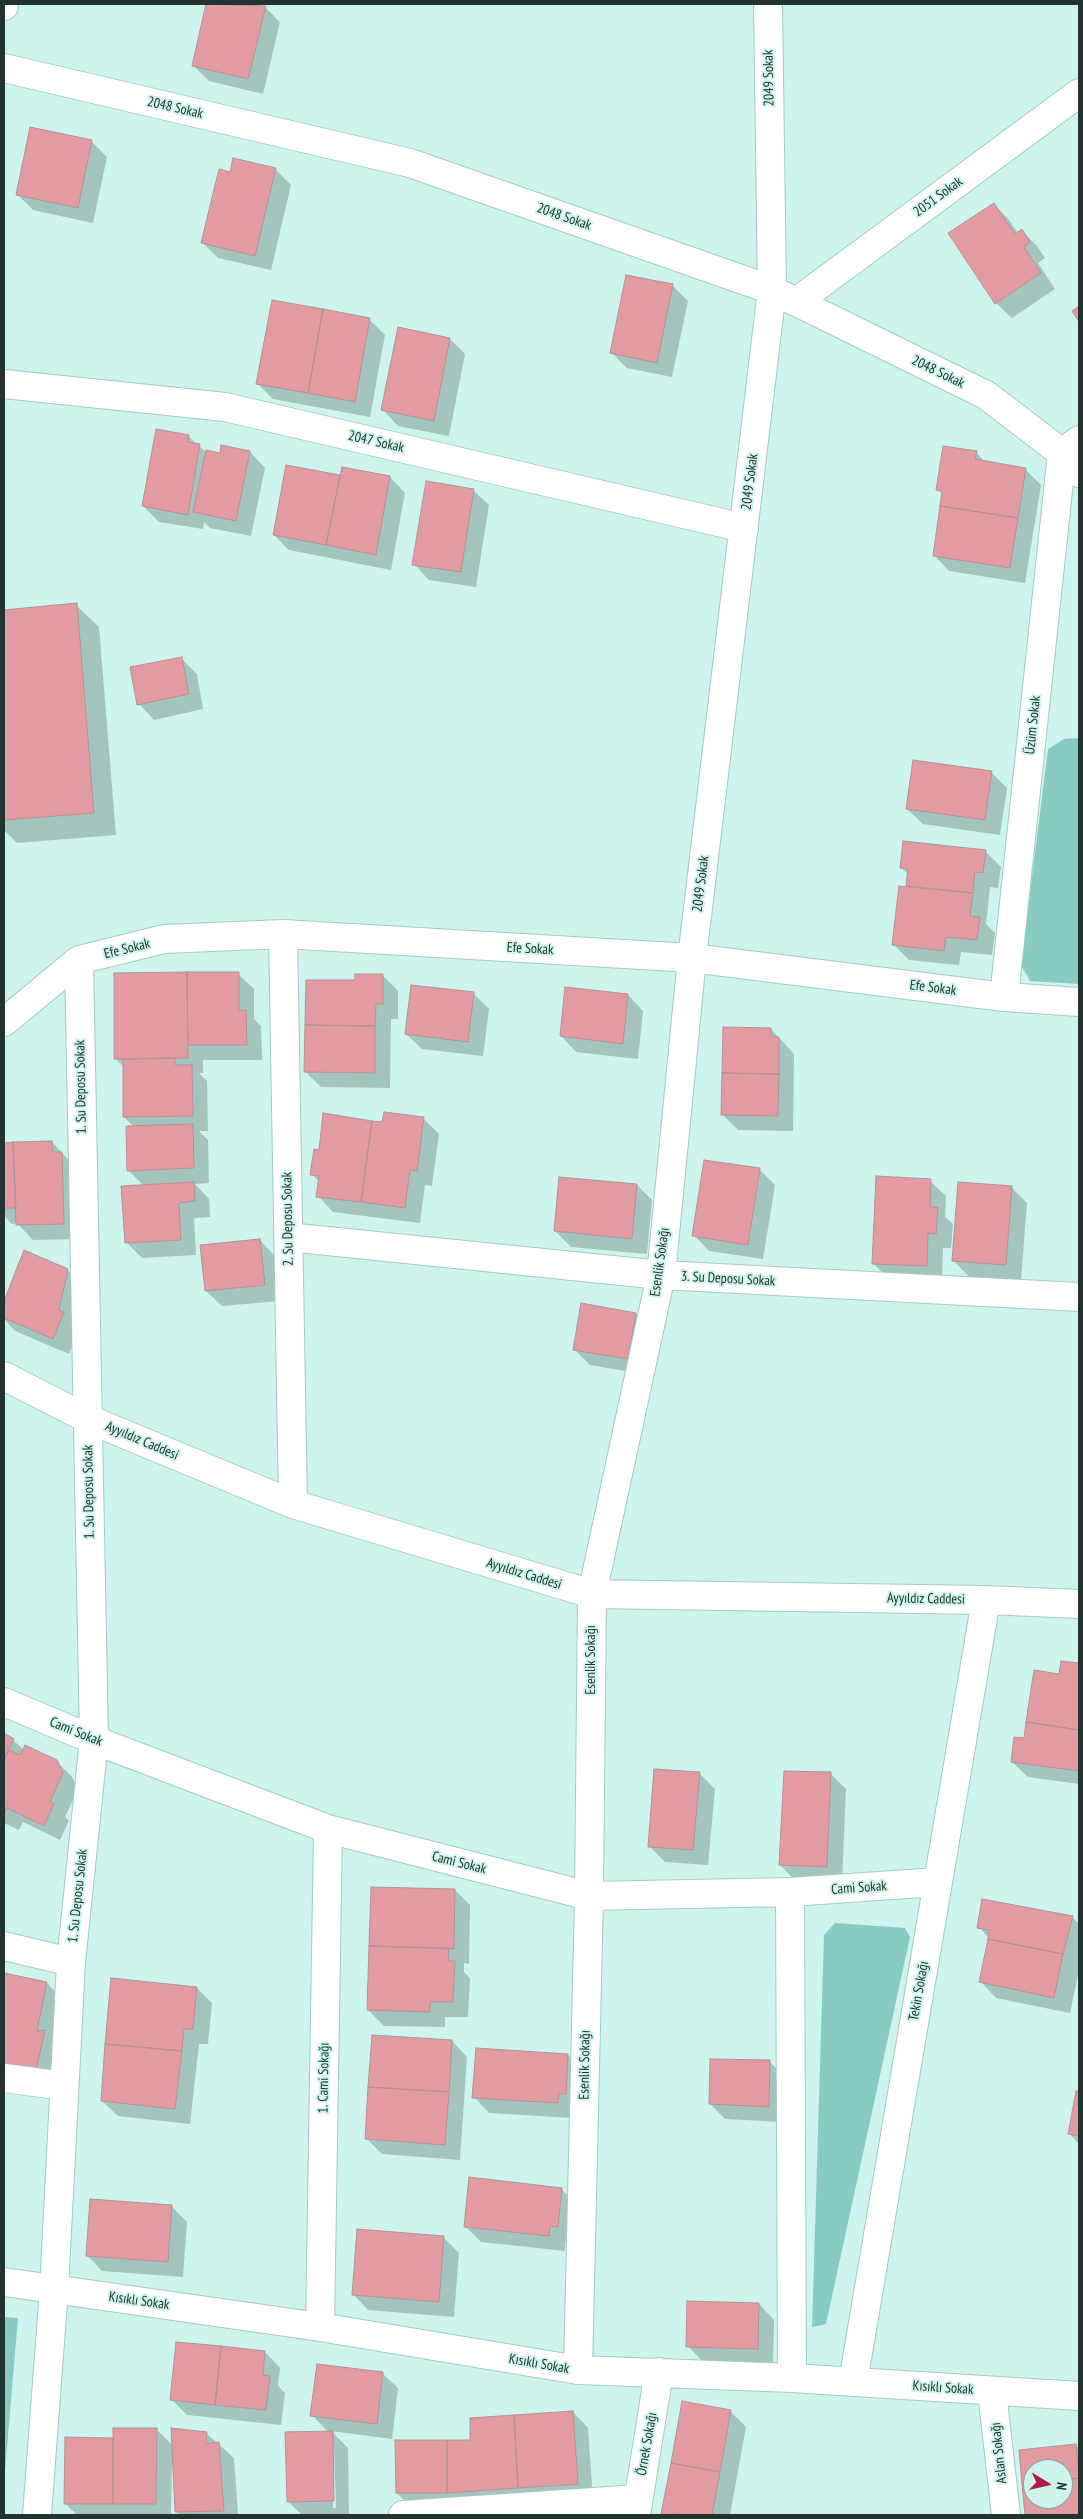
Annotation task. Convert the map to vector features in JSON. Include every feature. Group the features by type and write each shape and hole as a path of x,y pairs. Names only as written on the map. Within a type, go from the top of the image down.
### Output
{"street":[{"name":"2049 Sokak","path":"692,958 772,290 768,4"},
{"name":"2048 Sokak","path":"4,68 410,163 772,290 986,395 1071,447 1079,473"},
{"name":"2051 Sokak","path":"796,302 1079,93"},
{"name":"2047 Sokak","path":"4,384 225,407 744,528"},
{"name":"Üzüm Sokak","path":"1004,997 1071,447"},
{"name":"Efe Sokak","path":"4,1022 79,960 164,939 283,934 692,958 1004,997 1079,1002"},
{"name":"2. Su Deposu Sokak","path":"283,934 293,1504"},
{"name":"Esenlik Sokağı","path":"578,2370 589,1896 592,1594 661,1275 692,958"},
{"name":"1. Su Deposu Sokak","path":"37,2515 54,2288 71,1962 94,1740 79,960"},
{"name":"3. Su Deposu Sokak","path":"288,1237 661,1275 1079,1297"},
{"name":"Ayyıldız Caddesi","path":"4,1376 88,1418 293,1504 592,1594 986,1600 1079,1604"},
{"name":"Tekin Sokağı","path":"852,2382 986,1600"},
{"name":"Cami Sokak","path":"4,1702 94,1740 328,1829 589,1896 790,1892 938,1882"},
{"name":"1. Cami Sokağı","path":"320,2327 328,1829"},
{"path":"790,1892 792,2378"},
{"path":"4,1946 71,1962"},
{"path":"4,2078 64,2086"},
{"name":"Kısıklı Sokak","path":"4,2282 320,2327 578,2370 792,2378 1079,2396"},
{"name":"Örnek Sokağı","path":"637,2507 660,2372"},
{"name":"Aslan Sokağı","path":"992,2392 1006,2515"},
{"path":"403,2515 637,2507"}],"green space":[{"path":"1079,738 1079,984 1030,981 1021,965 1048,749 1064,739"},
{"path":"835,1923 905,1928 910,1937 826,2324 812,2327 824,1935"},
{"path":"4,2317 18,2318 4,2483"}],"building":[{"path":"206,4 266,6 248,79 192,66"},
{"path":"30,127 92,140 78,208 16,195"},
{"path":"233,158 276,168 255,256 201,243 219,169 230,172"},
{"path":"994,203 1015,234 1022,229 1030,242 1024,247 1041,273 995,304 948,233"},
{"path":"626,275 673,284 657,363 610,353"},
{"path":"272,300 323,309 308,393 256,384"},
{"path":"1079,306 1079,322 1072,311"},
{"path":"323,309 370,318 355,402 308,393"},
{"path":"398,327 450,338 434,421 381,410"},
{"path":"156,429 189,435 188,442 200,444 188,515 142,506"},
{"path":"221,445 250,451 236,521 193,512 206,450 220,453"},
{"path":"943,446 977,451 975,459 1026,468 1018,518 940,506 942,491 936,490"},
{"path":"286,465 340,475 326,545 273,535"},
{"path":"342,467 390,476 376,555 326,545"},
{"path":"426,481 474,489 461,572 412,565"},
{"path":"940,506 1018,518 1010,568 933,556"},
{"path":"77,603 94,813 4,820 4,610"},
{"path":"182,657 189,694 137,705 130,667"},
{"path":"913,760 992,771 985,820 906,809"},
{"path":"903,841 986,850 983,873 975,872 973,893 906,886 908,869 900,868"},
{"path":"899,886 973,893 970,916 980,917 977,940 946,937 944,951 892,945"},
{"path":"187,972 188,1058 114,1059 114,973"},
{"path":"187,972 239,972 239,1010 246,1010 247,1045 188,1045"},
{"path":"355,974 383,974 383,1004 376,1004 375,1026 305,1025 306,980 355,980"},
{"path":"411,985 474,992 468,1042 405,1034"},
{"path":"565,987 628,994 623,1044 560,1036"},
{"path":"305,1025 375,1026 375,1073 304,1072"},
{"path":"723,1027 771,1028 771,1037 779,1037 779,1074 722,1073"},
{"path":"175,1058 175,1065 192,1065 193,1116 123,1117 123,1059"},
{"path":"722,1073 779,1074 778,1116 721,1115"},
{"path":"384,1112 424,1117 417,1171 410,1170 405,1208 361,1202 372,1121 382,1122"},
{"path":"323,1113 372,1121 361,1202 316,1197 319,1176 310,1175 314,1149 319,1150"},
{"path":"193,1124 194,1168 127,1171 126,1126"},
{"path":"52,1141 53,1152 62,1152 64,1224 16,1225 13,1142"},
{"path":"13,1142 16,1208 4,1208 4,1143"},
{"path":"704,1160 760,1168 748,1245 692,1236"},
{"path":"876,1176 931,1179 930,1207 938,1207 936,1234 928,1233 927,1266 872,1264"},
{"path":"559,1177 637,1184 632,1239 554,1231"},
{"path":"194,1182 195,1201 179,1203 181,1240 125,1243 121,1186"},
{"path":"958,1182 1012,1186 1006,1265 952,1261"},
{"path":"260,1239 265,1285 205,1291 200,1245"},
{"path":"24,1250 68,1269 59,1310 64,1312 53,1339 4,1318 4,1301"},
{"path":"581,1303 636,1313 628,1359 573,1350"},
{"path":"1061,1661 1079,1663 1079,1730 1026,1722 1034,1670 1059,1674"},
{"path":"1026,1722 1079,1730 1079,1771 1011,1762 1014,1737 1024,1738"},
{"path":"4,1733 14,1739 4,1760"},
{"path":"25,1745 57,1760 63,1773 50,1802 54,1804 44,1826 7,1808 4,1814 4,1760 9,1750 20,1755"},
{"path":"654,1769 700,1772 693,1850 648,1847"},
{"path":"784,1771 831,1772 827,1867 779,1865"},
{"path":"371,1887 455,1889 454,1949 369,1946"},
{"path":"982,1899 1073,1916 1063,1954 988,1939 989,1930 977,1928"},
{"path":"988,1939 1063,1954 1054,1998 979,1982"},
{"path":"369,1946 449,1948 448,1961 455,1961 453,2002 430,2002 430,2012 367,2010"},
{"path":"4,1973 47,1982 37,2031 45,2030 36,2070 4,2063"},
{"path":"111,1978 197,1987 193,2029 184,2029 182,2051 105,2044"},
{"path":"372,2035 452,2040 449,2092 368,2087"},
{"path":"105,2044 182,2051 175,2109 101,2101"},
{"path":"476,2048 568,2054 566,2094 559,2094 558,2103 472,2098"},
{"path":"710,2059 770,2060 769,2107 709,2104"},
{"path":"368,2087 449,2092 445,2145 365,2139"},
{"path":"1076,2091 1079,2091 1079,2136 1068,2134"},
{"path":"469,2177 562,2188 558,2227 550,2226 549,2236 464,2227"},
{"path":"90,2199 172,2205 168,2262 86,2256"},
{"path":"357,2229 444,2236 439,2302 352,2295"},
{"path":"687,2301 759,2303 758,2349 686,2347"},
{"path":"176,2342 221,2346 215,2405 170,2400"},
{"path":"221,2346 265,2351 263,2375 270,2376 266,2410 215,2405"},
{"path":"317,2364 383,2372 377,2424 310,2416"},
{"path":"682,2401 731,2410 720,2472 671,2463"},
{"path":"573,2411 578,2484 518,2488 514,2415"},
{"path":"514,2415 518,2488 447,2493 447,2440 470,2440 470,2418"},
{"path":"113,2428 157,2428 156,2504 113,2504"},
{"path":"171,2428 207,2432 206,2444 219,2442 224,2511 175,2512"},
{"path":"333,2431 334,2501 287,2502 285,2432"},
{"path":"65,2437 113,2438 113,2504 64,2504"},
{"path":"395,2440 447,2440 447,2493 396,2493"},
{"path":"1076,2444 1079,2478 1073,2479 1073,2459 1023,2459 1022,2484 1019,2450"},
{"path":"671,2463 720,2472 712,2515 661,2514"},
{"path":"1079,2478 1079,2515 1025,2515 1024,2509 1073,2509 1073,2479"}]}
